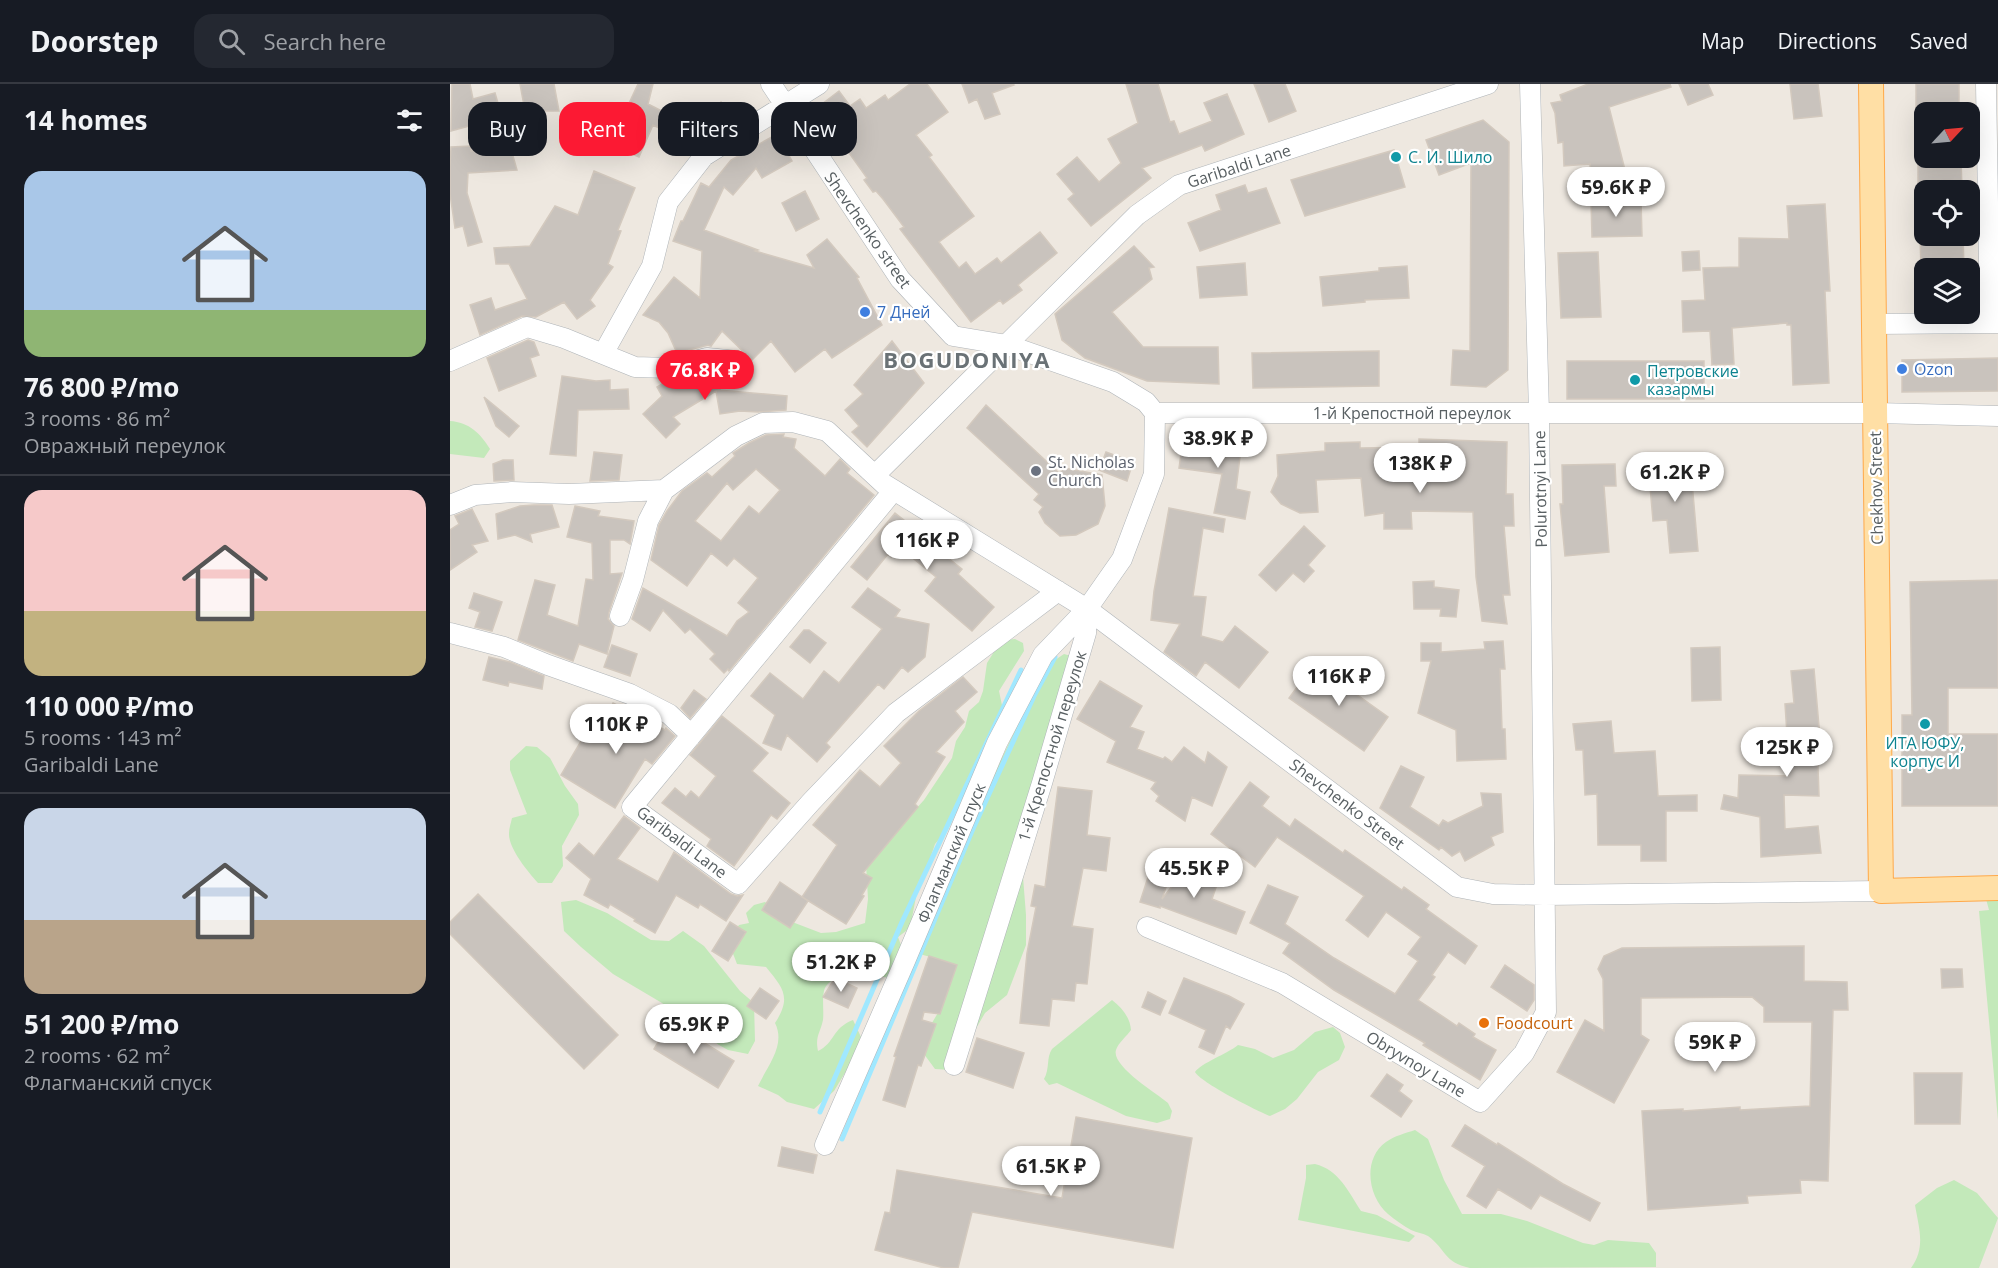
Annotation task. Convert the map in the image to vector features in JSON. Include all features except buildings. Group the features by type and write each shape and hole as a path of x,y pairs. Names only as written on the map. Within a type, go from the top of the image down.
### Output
{"main road":[{"name":"Chekhov Street","path":"1871,84 1881,891"},
{"path":"1881,891 1998,888"}],"street":[{"name":"Shevchenko street","path":"771,84 781,102"},
{"path":"792,102 819,84"},
{"name":"Garibaldi Lane","path":"1058,591 896,713 811,802 738,884 632,807 690,737 884,483 1007,345 1137,215 1179,185 1488,84"},
{"name":"Polurotnyi Lane","path":"1530,84 1539,413 1544,895"},
{"path":"1874,324 1994,323 1986,84"},
{"path":"603,354 652,266 668,202 704,156 771,115"},
{"name":"Shevchenko street","path":"817,156 900,279 953,336 1007,345 1113,382 1146,402 1155,413"},
{"path":"450,361 527,327 564,338 634,368 669,368 707,358 737,361"},
{"path":"1087,609 1122,560 1154,474 1155,413"},
{"name":"1-й Крепостной переулок","path":"1155,413 1876,413 1998,416"},
{"name":"Shevchenko Street","path":"664,489 736,436 763,423 794,422 827,431 884,483 1087,609 1457,887 1493,894 1544,895 1881,891"},
{"path":"450,505 475,495 512,492 569,494 664,489 648,521 633,580 620,616"},
{"name":"1-й Крепостной переулок","path":"954,1065 1086,633 1087,609"},
{"name":"Флагманский спуск","path":"825,1145 997,743 1043,655 1087,609"},
{"path":"450,633 504,647 630,694 669,714 687,731 690,737"},
{"name":"Obryvnoy Lane","path":"1147,927 1282,983 1480,1102 1524,1053 1546,1012 1544,895"}],"green space":[{"path":"450,421 469,426 483,438 490,449 484,458 450,454"},
{"path":"1015,639 1023,643 1024,651 999,691 1003,710 968,792 954,812 947,830 935,844 928,865 919,881 911,923 898,937 905,949 892,979 854,974 835,979 824,991 823,1020 817,1038 818,1051 828,1044 841,1027 853,1020 861,1037 860,1048 834,1091 814,1109 787,1102 758,1086 777,1047 778,1031 775,1023 784,999 781,987 766,967 737,964 732,951 731,936 739,925 749,923 746,913 754,905 765,902 787,920 821,933 836,932 865,923 868,899 866,864 924,800 952,758 956,741 965,727 969,711 979,702 987,663 997,647 1005,640"},
{"path":"1064,654 1078,658 1023,877 1026,945 1007,995 985,1013 952,1070 935,1069 921,1050 929,1028 939,1011 934,958 916,953 962,842 1037,684 1052,662"},
{"path":"526,746 537,747 550,758 578,804 579,815 562,846 563,866 552,883 538,883 519,860 510,839 512,818 527,814 510,770 510,761"},
{"path":"1998,895 1998,1120 1979,911 1989,910 1986,899"},
{"path":"576,900 607,913 651,940 669,941 683,931 704,946 740,991 754,1003 755,1041 748,1054 728,1050 719,1045 662,1003 613,974 581,947 564,931 561,902"},
{"path":"1112,1000 1125,1013 1131,1030 1117,1047 1116,1056 1127,1071 1168,1103 1172,1111 1170,1119 1157,1123 1126,1116 1057,1083 1049,1085 1044,1079 1052,1049"},
{"path":"1333,1027 1340,1033 1345,1047 1339,1060 1318,1072 1297,1099 1285,1109 1270,1116 1218,1089 1195,1072 1238,1045 1255,1049 1273,1058 1294,1050 1315,1032"},
{"path":"1415,1130 1428,1139 1444,1180 1462,1214 1501,1214 1594,1245 1608,1240 1649,1243 1656,1253 1656,1267 1470,1268 1455,1262 1428,1236 1411,1230 1388,1214 1381,1207 1372,1188 1371,1168 1378,1149 1393,1138"},
{"path":"1315,1164 1337,1176 1361,1211 1377,1215 1415,1236 1409,1242 1298,1220 1306,1178 1306,1165"},
{"path":"1954,1180 1977,1193 1998,1218 1979,1268 1911,1268 1919,1253 1920,1245 1915,1205 1937,1188"}],"waterway":[{"path":"842,1139 972,831 1035,694 1055,657"},
{"path":"820,1112 902,922 1021,670"}],"place":[{"name":"С. И. Шило","path":"1396,157"},
{"name":"7 Дней","path":"865,312"},
{"name":"Ozon","path":"1902,369"},
{"name":"Петровские казармы","path":"1635,380"},
{"name":"St. Nicholas Church","path":"1036,471"},
{"name":"ИТА ЮФУ, корпус И","path":"1925,724"},
{"name":"Foodcourt","path":"1484,1023"}],"district":[{"name":"BOGUDONIYA","path":"967,359"}]}
